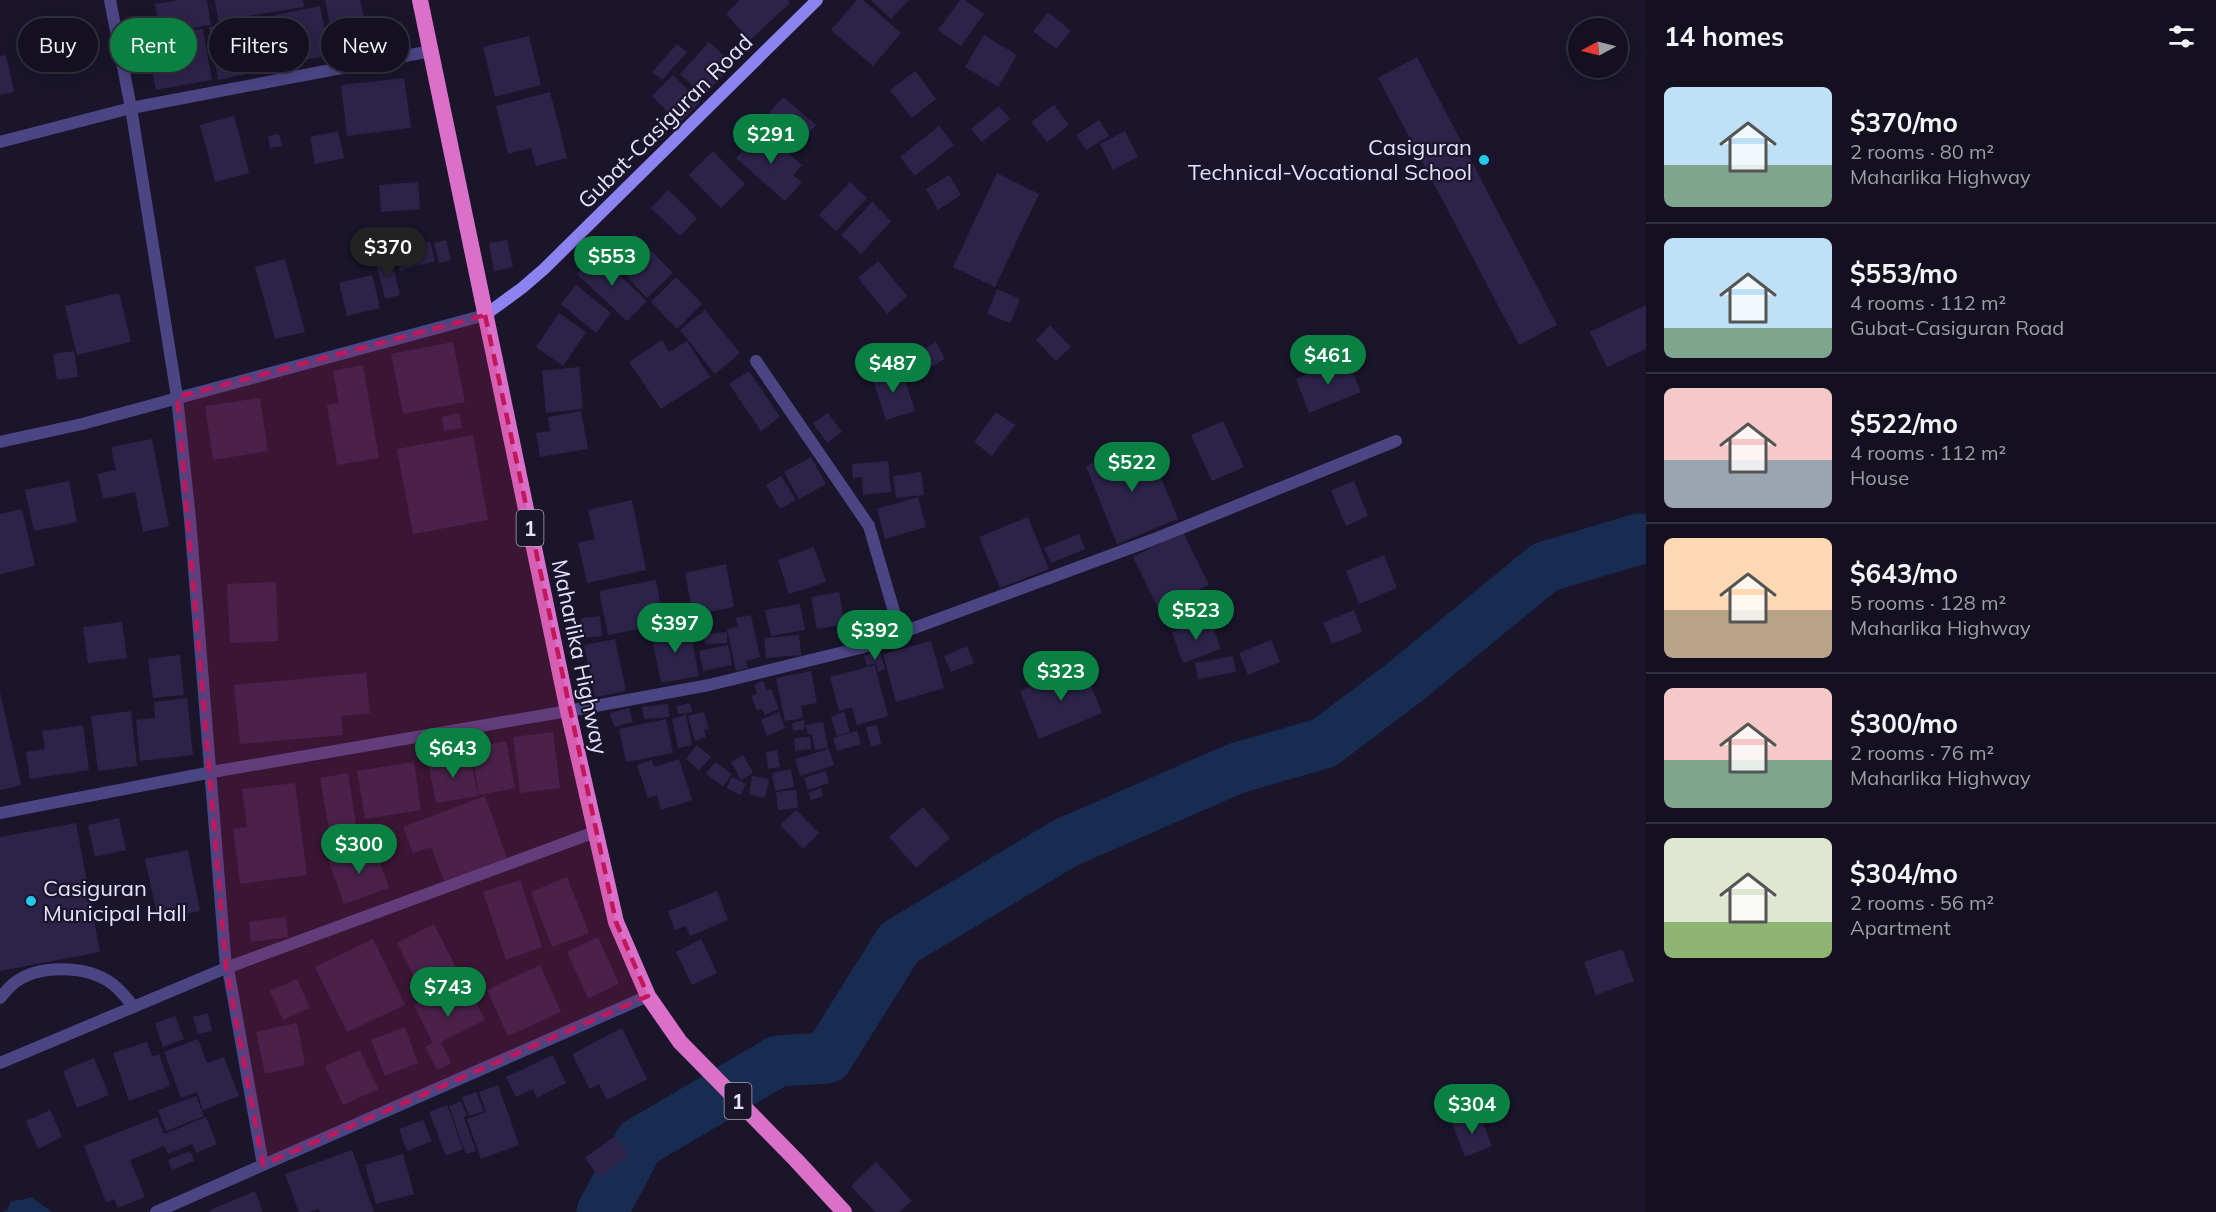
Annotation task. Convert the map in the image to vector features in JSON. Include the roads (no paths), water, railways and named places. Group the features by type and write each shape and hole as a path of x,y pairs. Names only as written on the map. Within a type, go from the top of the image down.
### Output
{"highway":[{"name":"Maharlika Highway","path":"420,0 568,711 616,922 648,996 680,1042 796,1160 843,1212"}],"main road":[{"name":"Gubat-Casiguran Road","path":"485,315 544,269 817,0"}],"street":[{"path":"110,0 131,108 177,397 212,772 226,968 228,968 263,1165"},
{"path":"0,142 131,108 431,51"},
{"path":"0,442 82,424 485,315"},
{"path":"756,361 869,526 900,632"},
{"path":"0,813 212,772 709,685 860,648 1152,540 1396,441"},
{"path":"0,1063 226,968 595,832"},
{"path":"0,999 14,983 38,972 63,968 88,973 111,983 134,1007"},
{"path":"156,1212 648,996"}],"water":[{"path":"31,1197 52,1212 3,1212 8,1209 10,1202"}],"waterway":[{"path":"602,1212 639,1143 778,1061 827,1058 899,943 1065,843 1237,768 1324,743 1405,682 1545,567 1639,539 1646,539"}],"place":[{"name":"Casiguran Technical-Vocational School","path":"1484,160"},
{"name":"Casiguran Municipal Hall","path":"31,901"}]}
